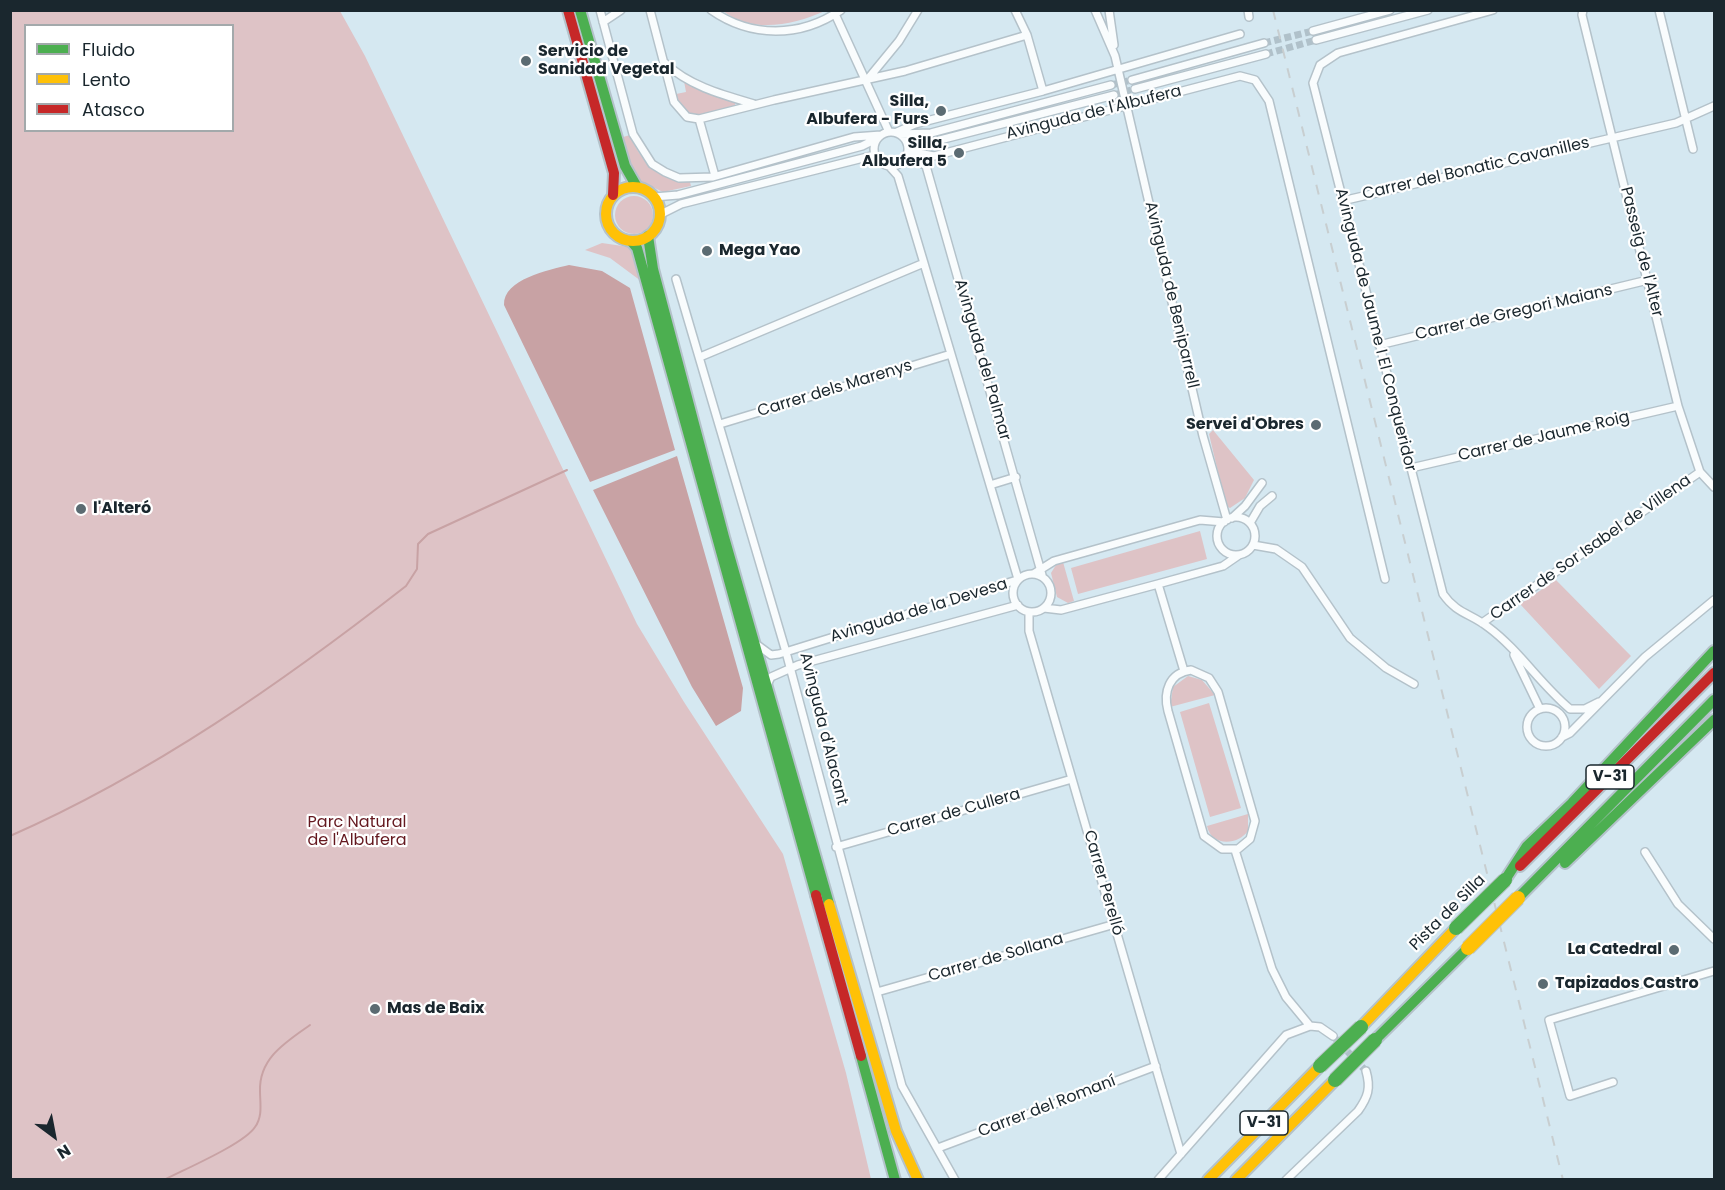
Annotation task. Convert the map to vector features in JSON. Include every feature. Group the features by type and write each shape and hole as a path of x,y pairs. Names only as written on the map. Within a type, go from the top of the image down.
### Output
{"main road":[{"path":"568,10 614,173 613,195 606,210 609,226 620,237 631,240 648,236 656,227 660,215 654,197 637,187 625,166 580,10"},
{"path":"613,195 628,187 637,187"},
{"path":"648,236 653,269 755,643 848,971 890,1133 895,1179"},
{"path":"631,240 637,248 839,986 890,1133 918,1179"},
{"path":"1505,880 1527,846 1572,803 1714,651"},
{"name":"Pista de Silla","path":"1208,1179 1361,1027 1456,928 1714,673"},
{"name":"V-31","path":"1236,1179 1714,700"},
{"path":"1518,898 1551,875 1714,720"}],"street":[{"path":"600,10 633,134 641,150 652,164 679,178 715,176 854,137 896,133"},
{"path":"603,22 621,10"},
{"path":"650,10 674,102 687,117 699,119 754,104 867,80 1027,35"},
{"path":"711,10 743,28 762,32 784,32 809,26 838,12 867,80 908,151 900,164 889,166 881,163 875,155 874,146 880,136"},
{"path":"867,80 899,40 918,10"},
{"path":"1016,10 1027,35 1042,91"},
{"path":"1095,10 1115,56"},
{"path":"1109,10 1115,56"},
{"path":"1313,31 1390,10"},
{"path":"1316,40 1428,10"},
{"name":"Avinguda de Jaume I El Conqueridor","path":"1482,623 1457,611 1443,594 1313,83 1320,65 1338,53 1493,10"},
{"path":"1659,10 1694,149"},
{"name":"Passeig de l'Alter","path":"1581,12 1678,406 1700,472 1714,488"},
{"name":"Avinguda de l'Albufera","path":"896,133 915,124 1042,91 1240,34"},
{"name":"Avinguda de l'Albufera","path":"1132,80 1264,44"},
{"name":"Avinguda de l'Albufera","path":"1135,89 1266,54"},
{"name":"Avinguda de Beniparrell","path":"1115,56 1196,404 1221,506 1228,520"},
{"path":"665,63 675,72 696,84 754,104"},
{"name":"Avinguda de l'Albufera","path":"908,151 934,156 1240,76 1256,80 1269,100 1385,579"},
{"name":"Avinguda de l'Albufera","path":"896,133 925,134 1111,85"},
{"name":"Avinguda de l'Albufera","path":"908,151 1114,95"},
{"name":"Carrer del Bonatic Cavanilles","path":"1342,201 1686,119 1714,106"},
{"path":"699,119 715,176"},
{"path":"654,197 678,195 862,146 880,136"},
{"name":"Avinguda del Palmar","path":"908,151 926,166 1016,477 1039,572"},
{"path":"660,215 681,204 875,155"},
{"name":"Avinguda del Palmar","path":"889,166 898,176 1018,580"},
{"path":"700,357 924,263"},
{"name":"Avinguda d'Alacant","path":"676,279 786,652 836,847 902,1086 956,1179"},
{"name":"Carrer de Gregori Maians","path":"1379,345 1648,280"},
{"name":"Carrer dels Marenys","path":"720,424 951,354"},
{"name":"Carrer de Jaume Roig","path":"1411,468 1678,406"},
{"name":"Carrer de Sor Isabel de Villena","path":"1482,623 1700,472"},
{"path":"990,485 1016,477"},
{"path":"1239,555 1225,552 1219,544 1217,533 1262,483"},
{"path":"1250,523 1260,506 1272,496"},
{"path":"1244,519 1250,523 1255,533 1253,545 1223,566 1061,610 1044,608 1029,612 1018,605 1013,592 1018,580 1039,572 1054,561 1200,520 1244,519"},
{"path":"1253,545 1276,549 1302,567 1350,638 1386,668 1414,684"},
{"path":"1039,572 1052,589 1052,596 1044,608"},
{"name":"Avinguda de la Devesa","path":"755,643 771,655 786,652 1018,580"},
{"path":"1158,584 1184,671"},
{"path":"1562,737 1564,721 1553,710 1540,709 1528,720 1530,737 1546,746 1570,733 1645,657 1714,600"},
{"name":"Avinguda de la Devesa","path":"767,685 771,677 789,669 1018,605"},
{"name":"Carrer Perelló","path":"1029,612 1029,631 1181,1154"},
{"path":"1482,623 1511,648 1554,696 1570,709 1585,709 1599,702"},
{"path":"1511,648 1540,709"},
{"path":"1191,670 1209,678 1219,696 1255,821 1250,839 1235,850 1222,849 1204,836 1168,711 1165,694 1169,684 1184,671 1191,670"},
{"path":"1553,710 1554,696"},
{"name":"Carrer de Cullera","path":"836,847 1072,779"},
{"path":"1235,850 1272,969 1286,997 1310,1026"},
{"path":"1645,852 1678,904 1714,938"},
{"name":"Carrer de Sollana","path":"877,992 1114,924"},
{"path":"1613,1082 1570,1096 1549,1020 1714,971"},
{"path":"1158,1179 1286,1035 1310,1026 1320,1027 1333,1036"},
{"name":"Carrer del Romaní","path":"938,1148 1156,1066"},
{"path":"1286,1179 1358,1111 1366,1098 1370,1085 1366,1071"}],"green space":[{"name":"Parc Natural de l'Albufera","path":"10,11 340,11 365,56 637,624 684,702 783,854 846,1073 871,1179 11,1179"},
{"path":"723,11 825,11 787,23 760,25 747,23"},
{"path":"684,81 701,91 735,102 735,108 708,115 693,115 686,111 676,94 686,92"},
{"path":"630,135 640,154 653,168 670,177 690,182 691,186 663,192 640,181 631,171 623,137"},
{"path":"634,196 641,197 647,202 652,208 652,222 647,228 641,233 634,234 627,233 621,228 616,222 615,215 616,208 621,202 627,197"},
{"path":"602,243 629,247 636,257 641,281 610,258 585,250"},
{"path":"1213,430 1254,480 1245,498 1230,508 1226,506 1209,434"},
{"path":"1200,531 1207,559 1078,594 1071,568"},
{"path":"1063,562 1074,601 1068,603 1057,597 1051,573 1056,565"},
{"path":"1556,580 1631,656 1599,689 1520,604"},
{"path":"1188,676 1202,680 1215,695 1170,707 1173,687"},
{"path":"1209,703 1241,808 1210,817 1180,712"},
{"path":"1248,814 1248,831 1238,839 1225,842 1209,833 1207,826"}],"shaded area":[{"path":"569,265 602,271 630,288 675,450 590,482 504,305 511,288 519,282 539,273"},
{"path":"677,456 743,688 741,711 716,726 692,687 593,490"}],"waterway":[{"path":"10,836 63,811 166,755 312,657 406,586 417,569 418,544 428,534 567,470"},
{"path":"164,1180 227,1148 249,1134 259,1118 261,1079 269,1060 283,1045 310,1025"}],"tunnel":[{"path":"1264,43 1313,31"},
{"path":"1266,54 1316,40"},
{"path":"1111,85 1132,80"},
{"path":"1114,95 1135,89"},
{"path":"1333,1036 1366,1071"}],"railway":[{"path":"1273,10 1563,1180"}],"traffic: fast":[{"path":"580,10 625,166 637,187"},
{"path":"648,236 653,269 724,537 829,904"},
{"path":"631,241 637,248 816,895"},
{"path":"1505,880 1527,846 1572,803 1714,651"},
{"path":"1518,898 1714,700"},
{"path":"1565,863 1714,720"},
{"path":"1456,928 1505,880"},
{"path":"1375,1040 1468,948"},
{"path":"1320,1066 1361,1027"},
{"path":"1335,1080 1375,1040"},
{"path":"861,1056 895,1180"}],"traffic: slow":[{"path":"633,187 643,189 652,195 658,204 660,214 658,224 652,233 643,239 633,241 623,239 614,233 608,224 606,214 608,204 614,195 623,189 633,187"},
{"path":"1468,948 1518,898"},
{"path":"829,904 896,1131 918,1180"},
{"path":"1361,1027 1456,928"},
{"path":"1208,1180 1320,1066"},
{"path":"1236,1180 1335,1080"}],"traffic: jam":[{"path":"568,10 614,173 613,195"},
{"path":"1520,866 1714,673"},
{"path":"816,895 861,1056"}],"place":[{"name":"Servicio de Sanidad Vegetal","path":"526,61"},
{"name":"Silla, Albufera - Furs","path":"941,111"},
{"name":"Silla, Albufera 5","path":"959,153"},
{"name":"Mega Yao","path":"707,251"},
{"name":"Servei d'Obres","path":"1316,425"},
{"name":"l'Alteró","path":"81,509"},
{"name":"La Catedral","path":"1674,950"},
{"name":"Tapizados Castro","path":"1543,984"},
{"name":"Mas de Baix","path":"375,1009"}]}
